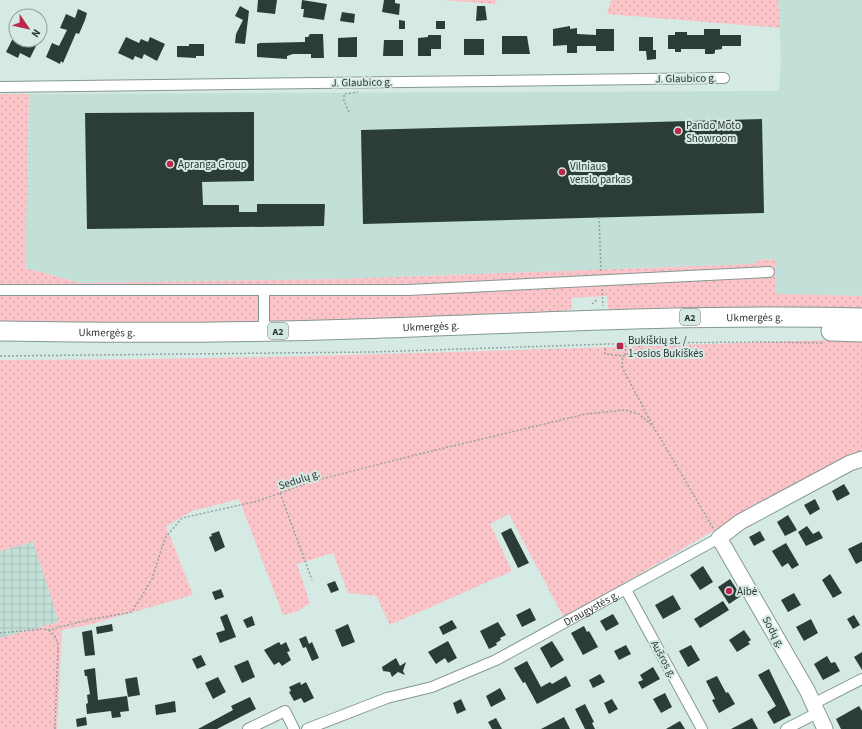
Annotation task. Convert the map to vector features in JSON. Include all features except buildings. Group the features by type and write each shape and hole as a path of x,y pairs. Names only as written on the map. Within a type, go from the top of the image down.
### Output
{"highway":[{"name":"Ukmergės g.","path":"0,331 264,332 656,318 750,316 862,318"},
{"name":"Ukmergės g.","path":"0,344 88,346 292,344 680,330 862,332"}],"street":[{"name":"J. Glaubico g.","path":"0,87 724,78"},
{"path":"0,290 408,290 769,272"},
{"path":"264,290 264,332"},
{"name":"Draugystės g.","path":"307,729 386,698 432,687 496,660 719,538 740,522 850,463 862,459"},
{"name":"Sodų g.","path":"719,538 815,708 825,729"},
{"name":"Aušros g.","path":"626,590 702,729"},
{"path":"786,729 815,708 862,679"},
{"path":"248,729 285,711 294,729"}],"path":[{"path":"349,112 344,101 344,94 358,93 358,82"},
{"path":"599,217 603,306"},
{"path":"592,304 598,299"},
{"path":"605,348 605,354 624,356 642,350 641,347 633,343"},
{"path":"0,356 372,352 633,343 824,343"},
{"path":"626,344 622,367 653,426 719,538"},
{"name":"Sedulų g.","path":"0,633 42,629 49,630 86,620 132,612 152,579 165,538 182,518 258,501 310,482 390,461 586,414 625,410 639,414 653,426"},
{"path":"280,493 312,580"},
{"path":"49,630 55,636 58,645 55,729"}],"shaded area":[{"path":"440,0 497,0 495,4"},
{"path":"611,0 778,0 780,28 607,14"},
{"path":"778,0 862,0 862,296 775,294 776,260 762,259 752,264 340,279 80,283 25,268 29,94 779,91 781,57"},
{"path":"0,94 29,94 25,268 80,283 340,279 752,264 762,259 776,260 775,294 862,296 862,310 608,309 607,296 571,298 572,309 554,312 376,320 201,324 0,323"},
{"path":"836,340 862,341 862,452 855,454 720,527 564,618 509,514 490,524 512,571 390,625 376,596 348,593 333,553 297,564 310,603 296,612 283,615 239,499 192,511 166,526 193,595 88,625 62,630 57,729 0,729 0,638 59,622 33,542 0,551 0,360 314,356"},
{"path":"33,541 59,623 0,638 0,551"}],"place":[{"name":"Pando Moto Showroom","path":"678,131"},
{"name":"Apranga Group","path":"170,164"},
{"name":"Vilniaus verslo parkas","path":"562,172"},
{"name":"Bukiškių st. / 1-osios Bukiškės","path":"620,346"},
{"name":"Aibė","path":"729,591"}]}
